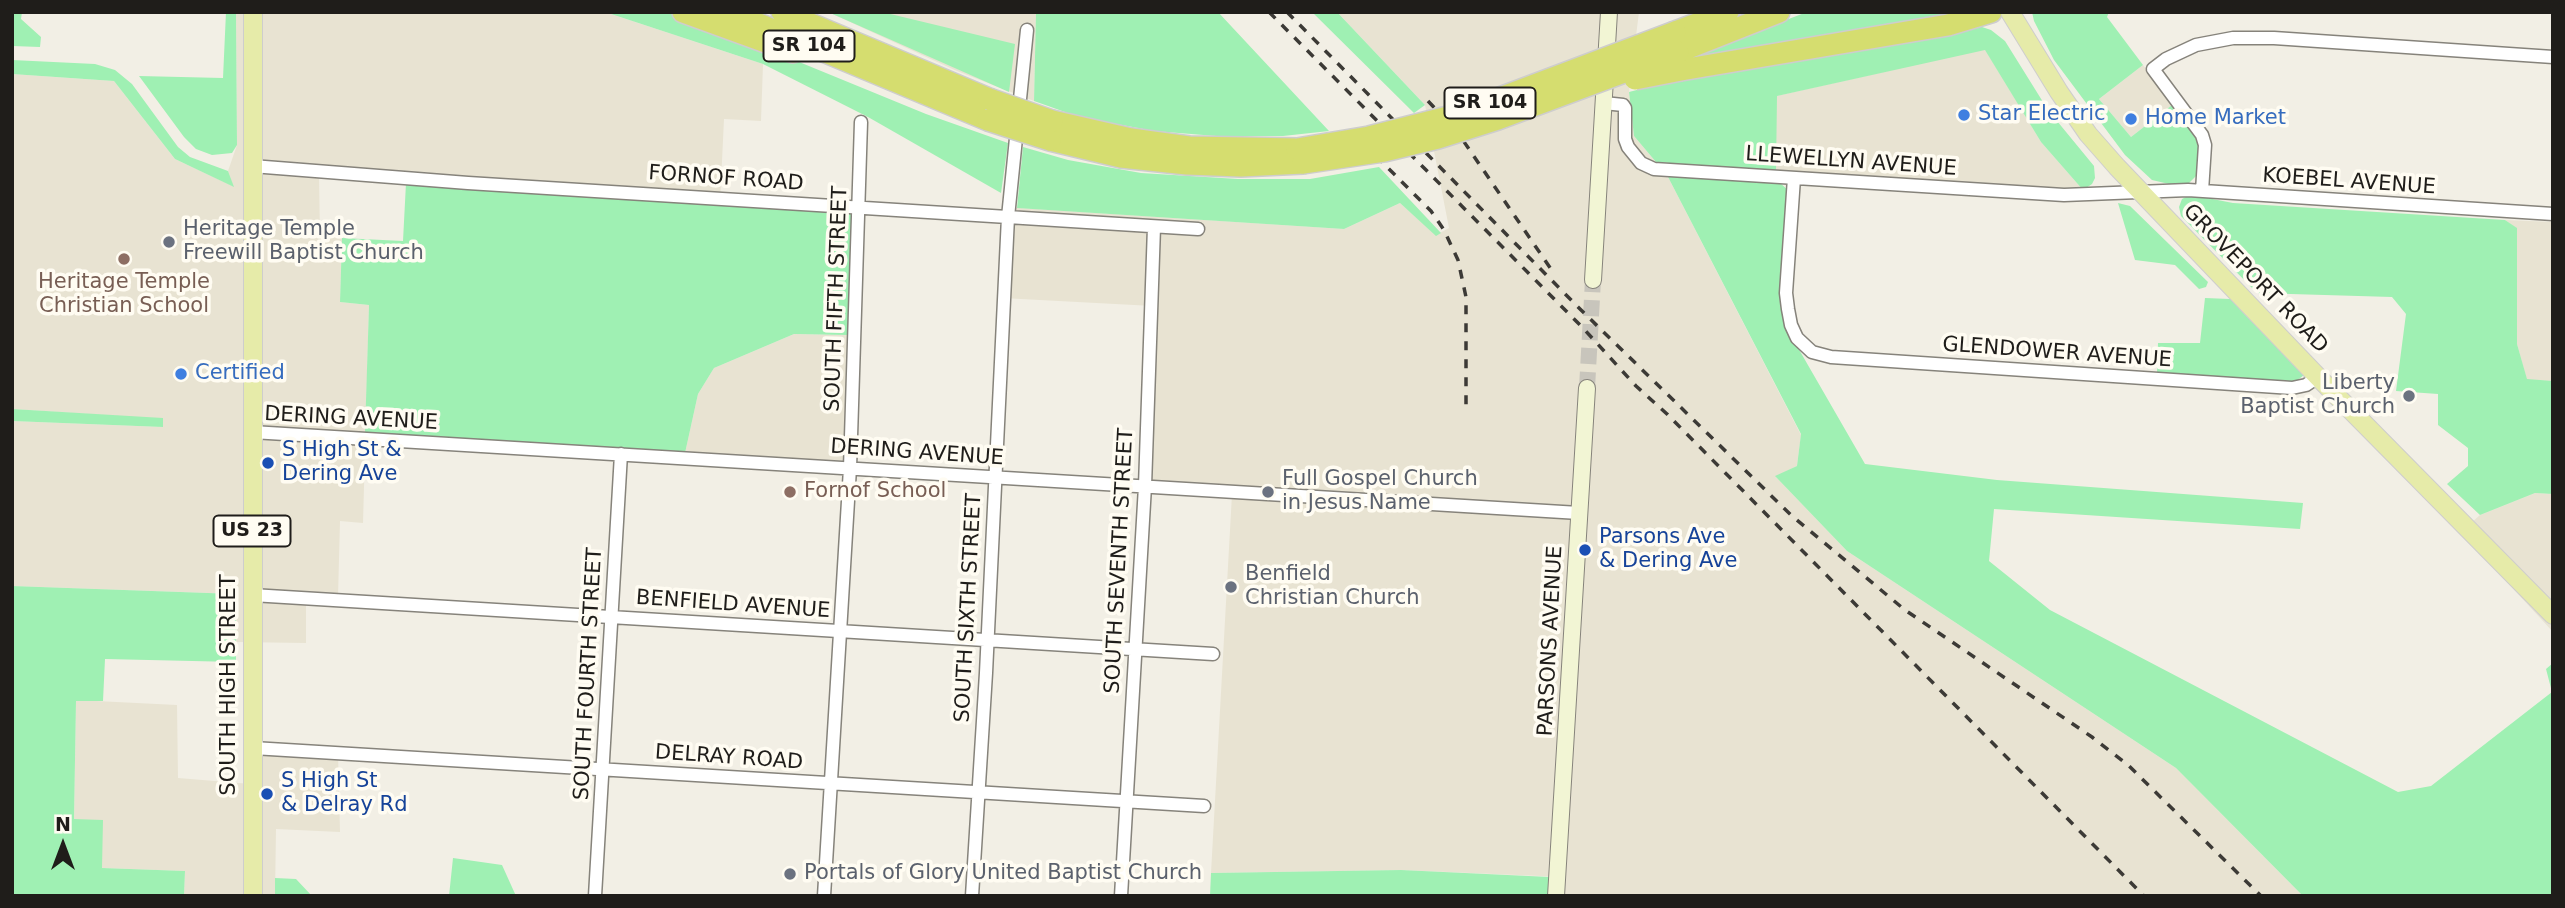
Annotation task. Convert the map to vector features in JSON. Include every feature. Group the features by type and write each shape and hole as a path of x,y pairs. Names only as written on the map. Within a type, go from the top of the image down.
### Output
{"highway":[{"path":"683,12 765,44 889,80"},
{"name":"SR 104","path":"730,12 889,80 1051,131 1189,147 1300,156 1384,151 1438,138 1575,90 1728,12"},
{"name":"SR 104","path":"1300,156 1408,129 1680,37 1779,12"},
{"path":"1680,37 1948,24 1991,12"},
{"name":"SR 104","path":"786,13 989,110"}],"main road":[{"name":"SOUTH HIGH STREET","path":"253,12 253,896"},
{"name":"GROVEPORT ROAD","path":"2010,12 2088,134 2318,377 2553,615"}],"street":[{"path":"1593,280 1609,12"},
{"name":"SOUTH SIXTH STREET","path":"972,896 988,640 1008,217 1027,30"},
{"path":"2202,191 2205,145 2202,135 2153,69 2165,59 2196,45 2233,38 2274,38 2553,57"},
{"name":"LLEWELLYN AVENUE","path":"1604,103 1623,105 1628,147 1641,163 1654,169 2064,195 2143,194"},
{"name":"SOUTH FIFTH STREET","path":"824,896 850,468 861,122"},
{"name":"FORNOF ROAD","path":"252,166 468,183 1198,229"},
{"name":"GLENDOWER AVENUE","path":"1794,178 1786,293 1791,326 1797,338 1812,352 1831,357 2292,388 2306,385 2318,377"},
{"name":"KOEBEL AVENUE","path":"2143,194 2202,191 2553,214"},
{"name":"SOUTH SEVENTH STREET","path":"1121,896 1145,486 1154,227"},
{"name":"PARSONS AVENUE","path":"1556,896 1587,388"},
{"name":"DERING AVENUE","path":"251,432 1579,513"},
{"name":"SOUTH FOURTH STREET","path":"596,896 621,454"},
{"name":"BENFIELD AVENUE","path":"252,594 1213,654"},
{"name":"DELRAY ROAD","path":"253,748 1203,806"}],"shaded area":[{"path":"236,12 605,12 763,64 761,121 724,119 720,203 319,176 320,237 342,238 340,302 369,305 363,523 340,521 338,597 306,595 306,643 236,642 236,594 12,586 12,421 163,427 163,419 12,409 12,74 114,81 175,159 233,186 228,171 237,145"},
{"path":"828,12 1036,12 1034,101 957,71"},
{"path":"1337,12 1639,12 1629,92 1634,136 1667,175 1801,435 1797,466 1776,477 1847,551 2176,768 2303,896 1563,896 1564,877 1401,870 1211,873 1232,494 1145,488 1153,306 1002,298 1006,207 1344,229 1400,203 1436,235 1449,228 1425,105"},
{"path":"1985,49 2041,142 2083,190 1776,171 1776,96"},
{"path":"2143,65 2172,105 2131,137 2099,99"},
{"path":"2505,220 2553,222 2553,381 2527,380 2517,344 2517,229"},
{"path":"794,334 848,335 844,462 685,453 698,394 714,368"},
{"path":"2535,493 2553,494 2553,632 2461,532 2480,515"},
{"path":"76,700 177,705 178,778 251,784 251,747 338,753 340,832 276,829 275,896 184,896 185,871 102,868 74,819"}],"green space":[{"path":"12,12 22,12 21,19 41,37 40,47 12,46"},
{"path":"226,12 236,12 237,145 232,153 212,155 196,149 184,137 139,76 223,78"},
{"path":"605,12 670,12 926,114 1008,143 1001,193 868,117 763,64"},
{"path":"828,12 882,12 1015,44 1009,92"},
{"path":"1036,12 1218,12 1329,131 1283,136 1216,136 1154,131 1079,117 1034,101"},
{"path":"1312,12 1337,12 1425,105 1414,113"},
{"path":"1807,12 1958,12 1690,61 1689,57"},
{"path":"2032,12 2109,12 2107,17 2143,65 2099,99 2131,137 2172,105 2197,139 2200,149 2198,174 2188,184 2152,180 2125,155 2054,60"},
{"path":"1979,26 1991,30 2005,41 2048,110 2094,166 2095,178 2092,184 2083,190 2041,142 1985,50 1777,96 1776,171 1656,162 1634,136 1629,92 1719,69"},
{"path":"12,60 95,64 115,70 132,84 178,147 190,157 228,171 234,187 175,159 114,81 12,74"},
{"path":"1023,147 1068,160 1141,173 1238,179 1310,179 1379,167 1441,233 1436,236 1400,203 1344,229 1017,208"},
{"path":"1667,175 1779,182 1789,191 1786,327 1865,464 1997,480 2303,503 2300,529 1994,509 1989,561 2050,610 2398,792 2431,786 2552,692 2546,669 2553,663 2553,896 2303,896 2176,768 1847,551 1775,476 1797,466 1801,434"},
{"path":"406,183 854,212 848,335 794,334 714,368 698,394 685,453 365,432 369,305 340,302 342,238 403,241"},
{"path":"2188,196 2233,203 2505,220 2517,228 2517,344 2527,379 2553,381 2553,494 2535,493 2480,515 2447,484 2468,466 2468,448 2438,425 2438,394 2396,391 2406,314 2392,297 2257,293 2181,216 2179,207 2182,199"},
{"path":"2118,203 2130,206 2208,282 2206,287 2199,289 2175,265 2135,260"},
{"path":"2205,298 2230,299 2304,375 2295,382 2157,373 2158,343 2200,343"},
{"path":"12,409 163,418 163,427 12,421"},
{"path":"12,586 236,594 236,662 105,659 103,701 76,701 74,819 103,820 102,868 185,871 184,896 12,896"},
{"path":"453,858 502,865 516,896 449,896"},
{"path":"1401,870 1550,877 1548,896 1210,896 1211,873"},
{"path":"275,878 296,879 312,896 275,896"}],"tunnel":[{"path":"1587,388 1593,280"}],"railway":[{"path":"1269,12 1583,328 1636,386 1667,414 2144,896"},
{"path":"1287,12 1580,309 1792,516 1905,610 2092,737 2128,765 2261,896"},
{"path":"1428,101 1458,133 1553,272"},
{"path":"1376,156 1431,211 1444,230 1458,260 1466,297 1466,405"}],"place":[{"name":"Star Electric","path":"1964,115"},
{"name":"Home Market","path":"2131,119"},
{"name":"Heritage Temple Freewill Baptist Church","path":"169,242"},
{"name":"Heritage Temple Christian School","path":"124,259"},
{"name":"Certified","path":"181,374"},
{"name":"Liberty Baptist Church","path":"2409,396"},
{"name":"S High St & Dering Ave","path":"268,463"},
{"name":"Fornof School","path":"790,492"},
{"name":"Full Gospel Church in Jesus Name","path":"1268,492"},
{"name":"Parsons Ave & Dering Ave","path":"1585,550"},
{"name":"Benfield Christian Church","path":"1231,587"},
{"name":"S High St & Delray Rd","path":"267,794"},
{"name":"Portals of Glory United Baptist Church","path":"790,874"}]}
